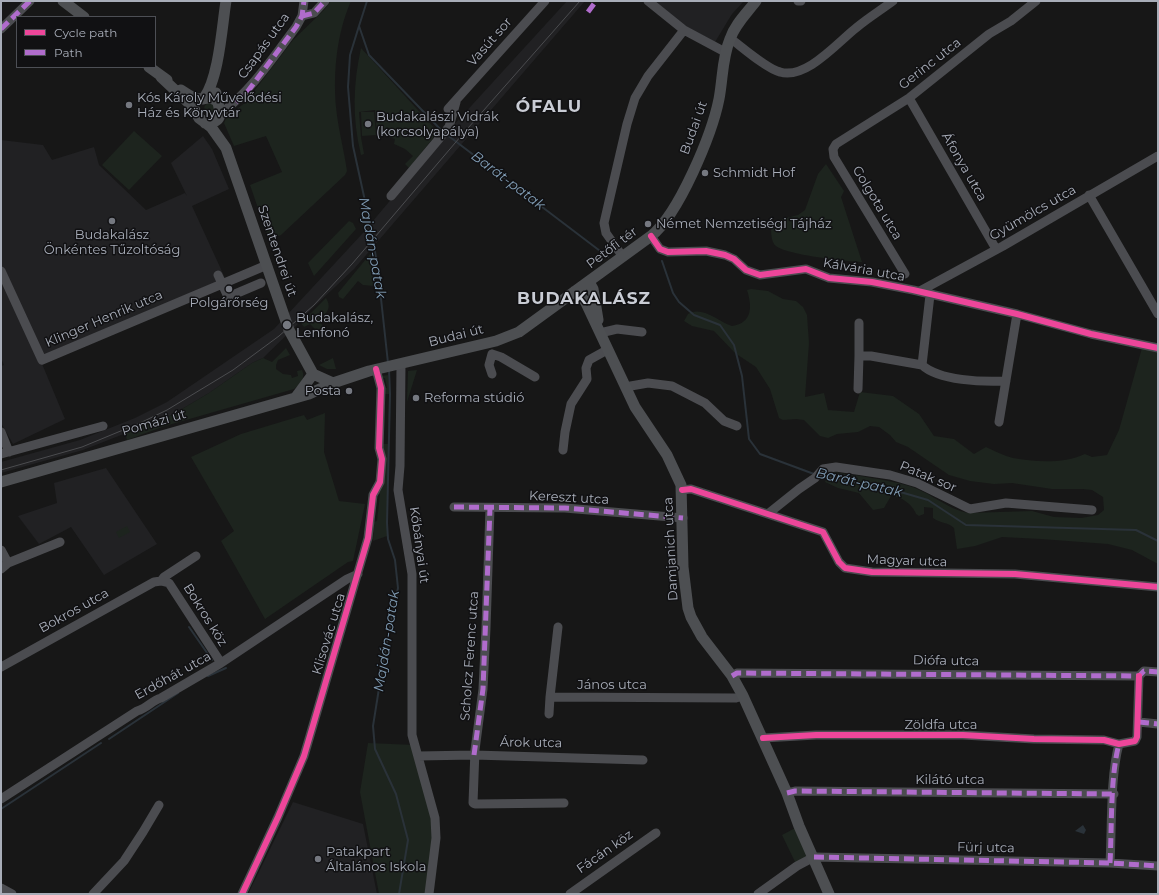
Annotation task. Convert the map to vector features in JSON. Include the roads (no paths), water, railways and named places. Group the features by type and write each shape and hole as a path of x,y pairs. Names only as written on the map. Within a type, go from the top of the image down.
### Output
{"main road":[{"path":"63,1 83,16"},
{"path":"197,113 198,104 210,88 217,59 226,1"},
{"name":"Budai út","path":"651,236 668,219 705,146 716,112 725,52 736,26 756,1"},
{"path":"217,59 219,109 226,148"},
{"path":"150,68 193,107 205,123 214,122 219,109"},
{"path":"161,77 191,97 203,99 211,98 219,109"},
{"name":"Szentendrei út","path":"205,123 211,126 226,148 289,330 314,380"},
{"name":"Petőfi tér","path":"575,291 651,236"},
{"name":"Petőfi tér","path":"589,282 593,289 600,333"},
{"path":"575,291 585,301 600,333"},
{"name":"Budai út","path":"314,380 333,382 398,364 490,342 523,330 575,291"},
{"name":"Damjanich utca","path":"600,333 635,407 667,455 682,490 683,567 688,608 695,626 732,676 743,696 788,793 800,826 829,894"},
{"name":"Pomázi út","path":"1,482 296,397 314,380"}],"street":[{"path":"1,29 30,1"},
{"name":"Csapás utca","path":"219,109 236,102 248,91 296,27 302,16 304,1"},
{"path":"302,16 314,13 325,1"},
{"path":"648,1 684,30 725,52"},
{"path":"730,38 778,72 796,72 806,68 822,58 876,13 894,1"},
{"name":"Gerinc utca","path":"836,144 909,98 989,34 1011,21 1036,1"},
{"name":"Vasút sor","path":"448,109 456,102 540,3"},
{"path":"623,257 606,233 604,223 627,124 635,98 648,76 684,30"},
{"name":"Áfonya utca","path":"909,98 996,250"},
{"name":"Vasút sor","path":"390,196 445,133 454,116 456,102"},
{"name":"Golgota utca","path":"836,144 832,149 832,153 905,274"},
{"name":"Gyümölcs utca","path":"920,291 996,250 1158,156"},
{"path":"1089,195 1158,314"},
{"name":"Kálvária utca","path":"651,236 660,249 668,252 706,251 725,255 734,259 746,270 760,275 806,269 828,278 872,282 920,291 930,295"},
{"name":"Klinger Henrik utca","path":"1,270 42,360 220,279 267,265"},
{"path":"220,279 228,297 261,283"},
{"path":"922,365 930,295 1017,314 1091,334 1158,348"},
{"path":"999,422 1017,314"},
{"path":"858,389 859,323"},
{"path":"600,333 617,329 642,332"},
{"path":"490,342 492,354 489,365 492,374"},
{"path":"563,450 571,404 587,379 586,368 589,360 607,350"},
{"path":"492,354 501,357 535,377"},
{"path":"859,356 922,365 928,370 964,380 983,382 1006,381"},
{"name":"Kőbányai út","path":"398,364 400,466 398,490 412,574 412,735 436,818 437,830 429,894"},
{"name":"Klisovác utca","path":"242,894 278,817 304,756 369,535 373,495 380,482 382,464 382,457 379,448 379,369"},
{"path":"625,387 648,383 672,386 705,403 724,421 737,426"},
{"path":"1,432 5,453 103,426"},
{"name":"Patak sor","path":"769,513 799,489 816,478 823,469 836,467 890,475 917,483 970,509 1006,503 1092,510"},
{"name":"Magyar utca","path":"682,490 691,489 769,513 823,532 839,562 845,568 872,572 1016,574 1158,587"},
{"name":"Kereszt utca","path":"454,507 565,508 683,518"},
{"name":"Scholcz Ferenc utca","path":"490,508 483,689 474,755 473,803 564,803"},
{"path":"1,550 5,566 60,542"},
{"name":"Bokros köz","path":"196,556 164,577 161,581 169,583 221,663"},
{"name":"Erdőhát utca","path":"1,800 137,710 146,708 154,700 161,698 221,663 347,579 358,574"},
{"name":"Bokros utca","path":"1,667 154,582 161,581"},
{"path":"549,714 558,627"},
{"name":"Diófa utca","path":"732,676 737,673 1139,676 1144,671 1158,672"},
{"path":"1110,863 1117,753 1119,744 1135,741 1137,737 1139,722 1139,676"},
{"name":"János utca","path":"550,697 736,698 743,696"},
{"path":"1139,722 1158,724"},
{"name":"Zöldfa utca","path":"763,738 816,736 964,735 1034,739 1104,740 1119,744"},
{"name":"Árok utca","path":"418,756 474,755 643,760"},
{"name":"Kilátó utca","path":"788,793 795,791 1114,794"},
{"path":"93,894 124,861 144,832 159,805"},
{"name":"Fácán köz","path":"570,894 656,832"},
{"path":"758,894 797,866 814,857"},
{"name":"Fürj utca","path":"814,857 1110,863 1158,866"},
{"path":"1,888 12,894"}],"waterway":[{"name":"Barát-patak","path":"367,1 359,26 369,55 443,132"},
{"name":"Majdán-patak","path":"359,26 350,55 348,87 353,146 372,233 378,271 388,363"},
{"name":"Barát-patak","path":"446,134 608,257"},
{"name":"Barát-patak","path":"662,261 673,293 679,302 694,315 720,325 734,345 742,376 749,439 760,454 814,474"},
{"name":"Majdán-patak","path":"389,370 390,394 387,523 388,539 395,560 398,588 384,657 373,726 375,749 396,794 408,840 399,894"},
{"name":"Barát-patak","path":"820,476 890,489 928,500 966,525 1136,530 1158,541"},
{"path":"189,627 212,660"},
{"path":"208,676 226,668"},
{"path":"109,739 178,693"},
{"path":"1,809 101,743"}],"tram line":[{"path":"1,470 82,447 167,410 233,370 279,336 314,305 352,264 461,136 580,1"}],"place":[{"name":"Kós Károly Művelődési Ház és Könyvtár","path":"129,105"},
{"name":"Budakalászi Vidrák (korcsolyapálya)","path":"368,124"},
{"name":"Schmidt Hof","path":"705,173"},
{"name":"Budakalász Önkéntes Tűzoltóság","path":"112,221"},
{"name":"Német Nemzetiségi Tájház","path":"648,224"},
{"name":"Polgárőrség","path":"229,289"},
{"name":"Budakalász, Lenfonó","path":"287,325"},
{"name":"Posta","path":"349,391"},
{"name":"Reforma stúdió","path":"416,398"},
{"name":"Patakpart Általános Iskola","path":"318,859"}],"district":[{"name":"ÓFALU","path":"549,107"},
{"name":"BUDAKALÁSZ","path":"584,299"}]}
